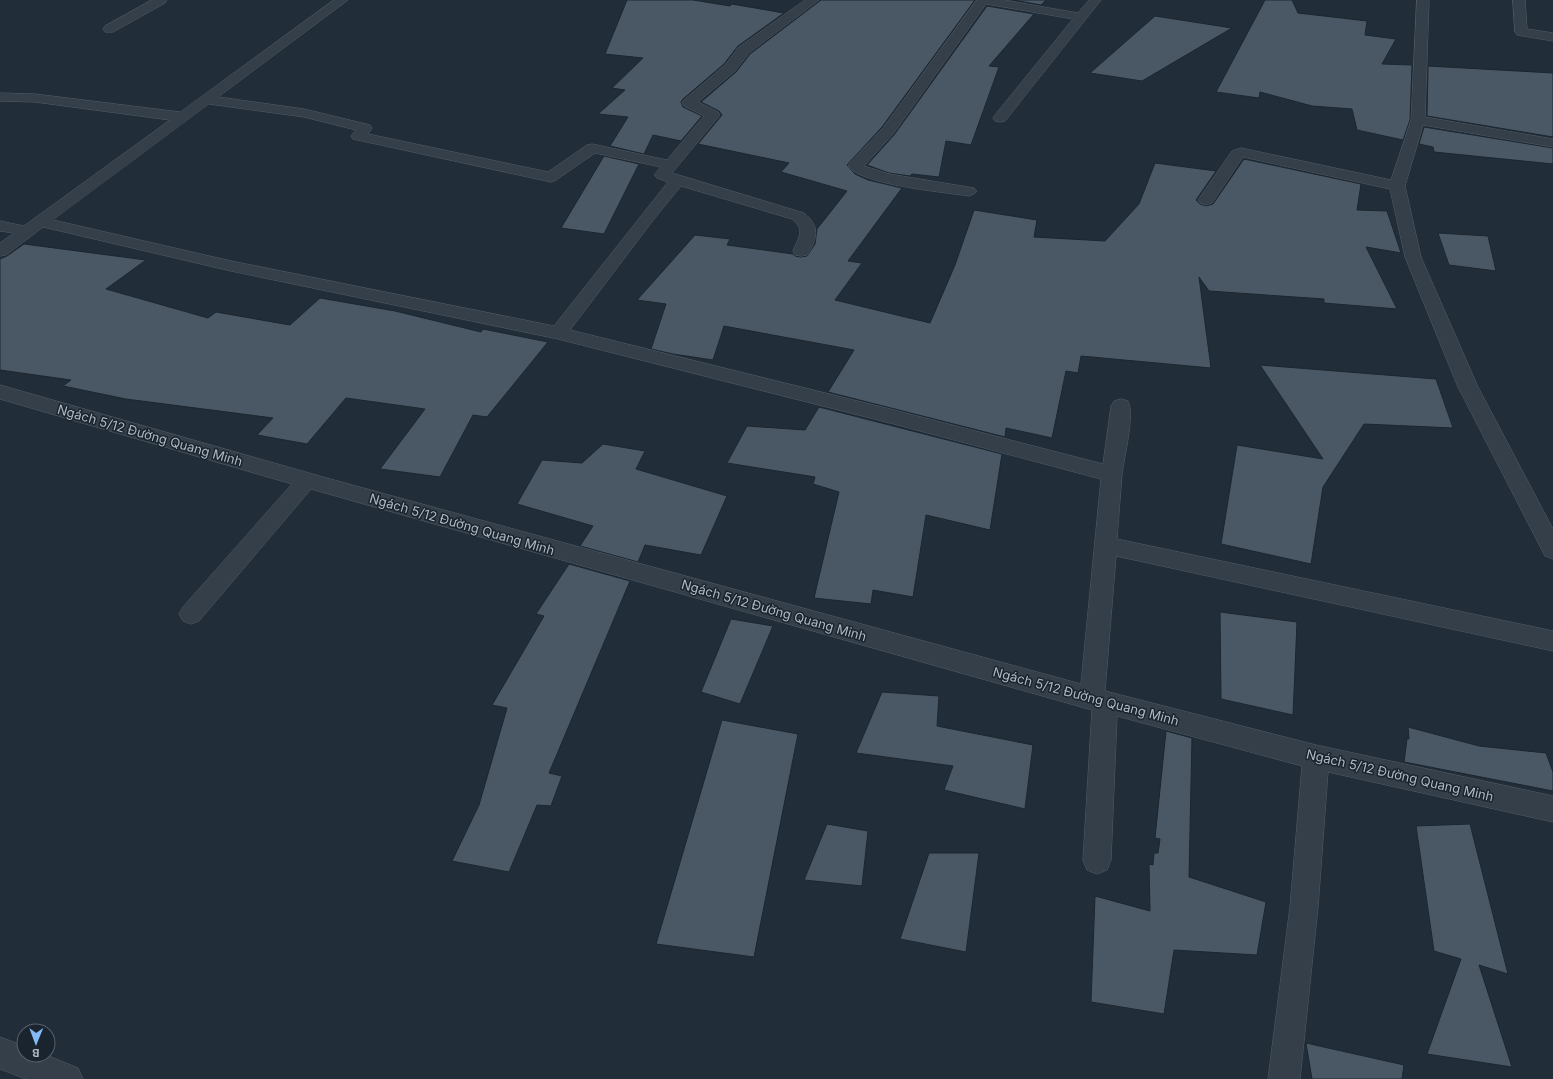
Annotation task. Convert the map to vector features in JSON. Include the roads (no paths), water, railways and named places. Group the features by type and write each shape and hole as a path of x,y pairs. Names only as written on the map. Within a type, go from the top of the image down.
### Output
{"street":[{"path":"109,29 161,0"},
{"path":"0,251 342,0"},
{"path":"801,251 809,229 808,224 798,216 662,175 713,115 689,103 730,68 744,50 813,0"},
{"path":"970,190 875,177 858,171 855,166 888,131 983,0 1081,17"},
{"path":"1000,118 1095,0"},
{"path":"1423,0 1418,120 1397,186 1413,257 1468,387 1553,550"},
{"path":"1518,0 1521,32 1553,37"},
{"path":"0,97 35,98 183,117"},
{"path":"206,100 304,113 365,128 358,136 551,177 592,148 671,165"},
{"path":"1418,120 1553,143"},
{"path":"1206,200 1237,154 1241,152 1397,186"},
{"path":"558,333 648,216 678,180"},
{"path":"0,226 34,226 558,333 902,419 1112,474"},
{"name":"Ngách 5/12 Đường Quang Minh","path":"0,392 307,480 1098,700 1316,757 1553,809"},
{"path":"1097,860 1098,700 1106,545 1112,474 1118,439 1121,406"},
{"path":"191,614 307,480"},
{"path":"1106,545 1553,642"},
{"path":"1284,1079 1304,907 1316,757"},
{"path":"0,1053 51,1076"}]}
